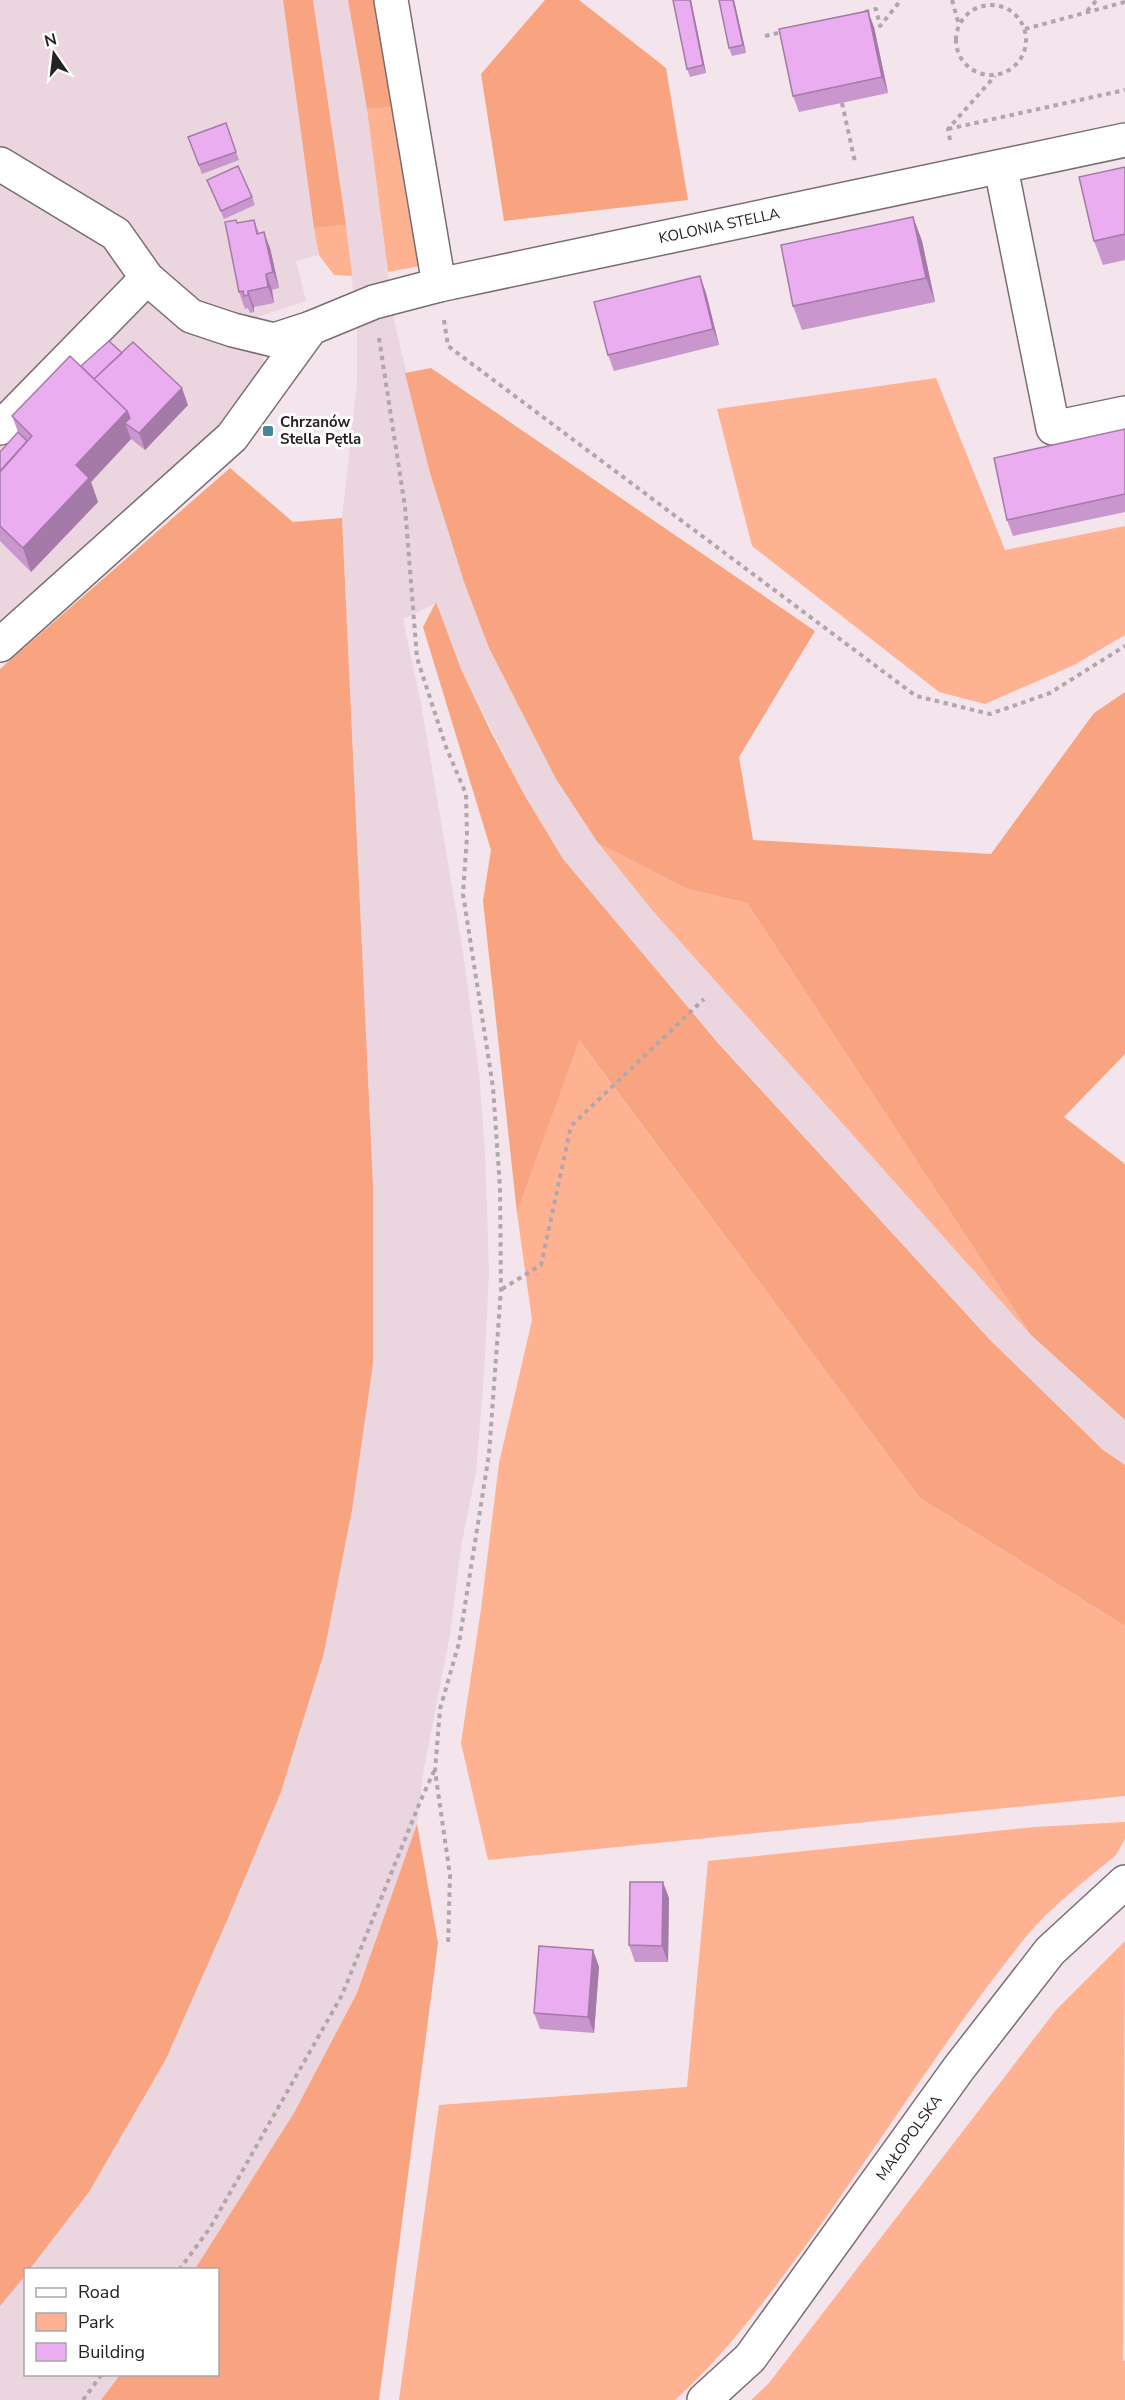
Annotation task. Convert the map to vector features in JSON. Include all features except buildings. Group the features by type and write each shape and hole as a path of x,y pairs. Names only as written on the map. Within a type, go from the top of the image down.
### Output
{"street":[{"path":"401,3 439,285"},
{"name":"KOLONIA STELLA","path":"0,164 116,234 147,278 191,316 274,340 311,328 374,302 439,285 1125,140"},
{"path":"1001,168 1053,428 1125,413"},
{"path":"0,428 147,278"},
{"path":"0,645 232,437 311,328"},
{"name":"MAŁOPOLSKA","path":"704,2400 750,2358 959,2068 1050,1951 1125,1882"}],"path":[{"path":"854,15 876,9 880,26 901,0"},
{"path":"952,0 959,26 958,50 963,61 972,69 983,74 995,75 1013,68 1020,61 1026,45 1025,29 1019,18 1010,10 987,5 975,9 959,26"},
{"path":"1086,12 1097,0"},
{"path":"1025,29 1125,2"},
{"path":"765,36 787,31"},
{"path":"948,129 995,75"},
{"path":"948,129 1125,90"},
{"path":"842,103 856,170"},
{"path":"948,129 952,146"},
{"path":"439,285 448,346 916,696 990,714 1050,693 1125,646"},
{"path":"374,302 405,507 417,658 446,747 466,794 467,836 463,894 493,1087 500,1188 501,1289 489,1454 459,1643 440,1709 435,1771 450,1875 448,1946"},
{"path":"501,1289 541,1265 571,1126 704,999"},
{"path":"180,2268 210,2228 342,1995 420,1802 435,1771"},
{"path":"83,2400 101,2376"}],"shaded area":[{"path":"0,0 283,0 319,255 296,261 306,301 255,318 266,370 210,438 0,629"},
{"path":"283,0 313,0 346,225 314,228"},
{"path":"313,0 348,0 367,109 394,320 430,473 464,582 489,648 556,779 598,843 652,910 1031,1335 1125,1420 1125,1465 1103,1450 990,1340 719,1043 636,947 563,859 525,796 461,669 436,603 403,619 421,703 463,952 479,1072 485,1152 489,1271 476,1472 461,1547 450,1635 424,1768 417,1824 357,1993 294,2113 196,2268 32,2268 89,2192 166,2059 226,1923 281,1792 324,1653 352,1510 373,1364 373,1185 342,518 357,382 357,328 346,225"},
{"path":"348,0 376,0 394,107 367,109"},
{"path":"545,0 579,0 666,68 688,200 504,221 481,74"},
{"path":"431,368 815,631 739,757 753,840 991,854 1094,713 1125,692 1125,1054 1064,1117 1125,1164 1125,1420 1031,1335 747,903 687,889 598,843 556,779 489,648 464,582 430,473 405,373"},
{"path":"230,468 293,522 342,518 373,1185 373,1364 352,1510 324,1653 281,1792 166,2059 89,2192 31,2268 24,2268 24,2277 0,2306 0,669"},
{"path":"436,602 461,669 491,732 525,796 563,859 718,1043 990,1340 1103,1450 1125,1465 1125,1626 920,1498 579,1040 517,1213 483,901 491,850 423,627"},
{"path":"417,1824 438,1943 379,2400 101,2400 119,2376 219,2376 219,2268 196,2268 294,2113 357,1993"},
{"path":"24,2277 24,2376 119,2376 101,2400 0,2400 0,2306"}],"green space":[{"path":"394,107 420,266 388,272 367,109"},
{"path":"346,225 352,276 334,275 319,255 314,228"},
{"path":"936,378 1005,550 1125,526 1125,635 1074,665 985,704 939,692 752,546 717,409"},
{"path":"598,843 687,889 747,903 1031,1335 652,910"},
{"path":"578,1039 920,1498 1125,1626 1125,1796 488,1860 461,1743 499,1463 532,1320 517,1213"},
{"path":"1125,1822 1125,1839 1116,1855 1057,1905 1025,1938 968,2013 832,2209 774,2288 711,2365 675,2400 399,2400 439,2105 687,2087 708,1861 1035,1827"},
{"path":"1125,1941 1123,2360 1125,2361 1125,2400 751,2400 769,2383 1056,2010"}],"place":[{"name":"Chrzanów Stella Pętla","path":"268,431"}]}
